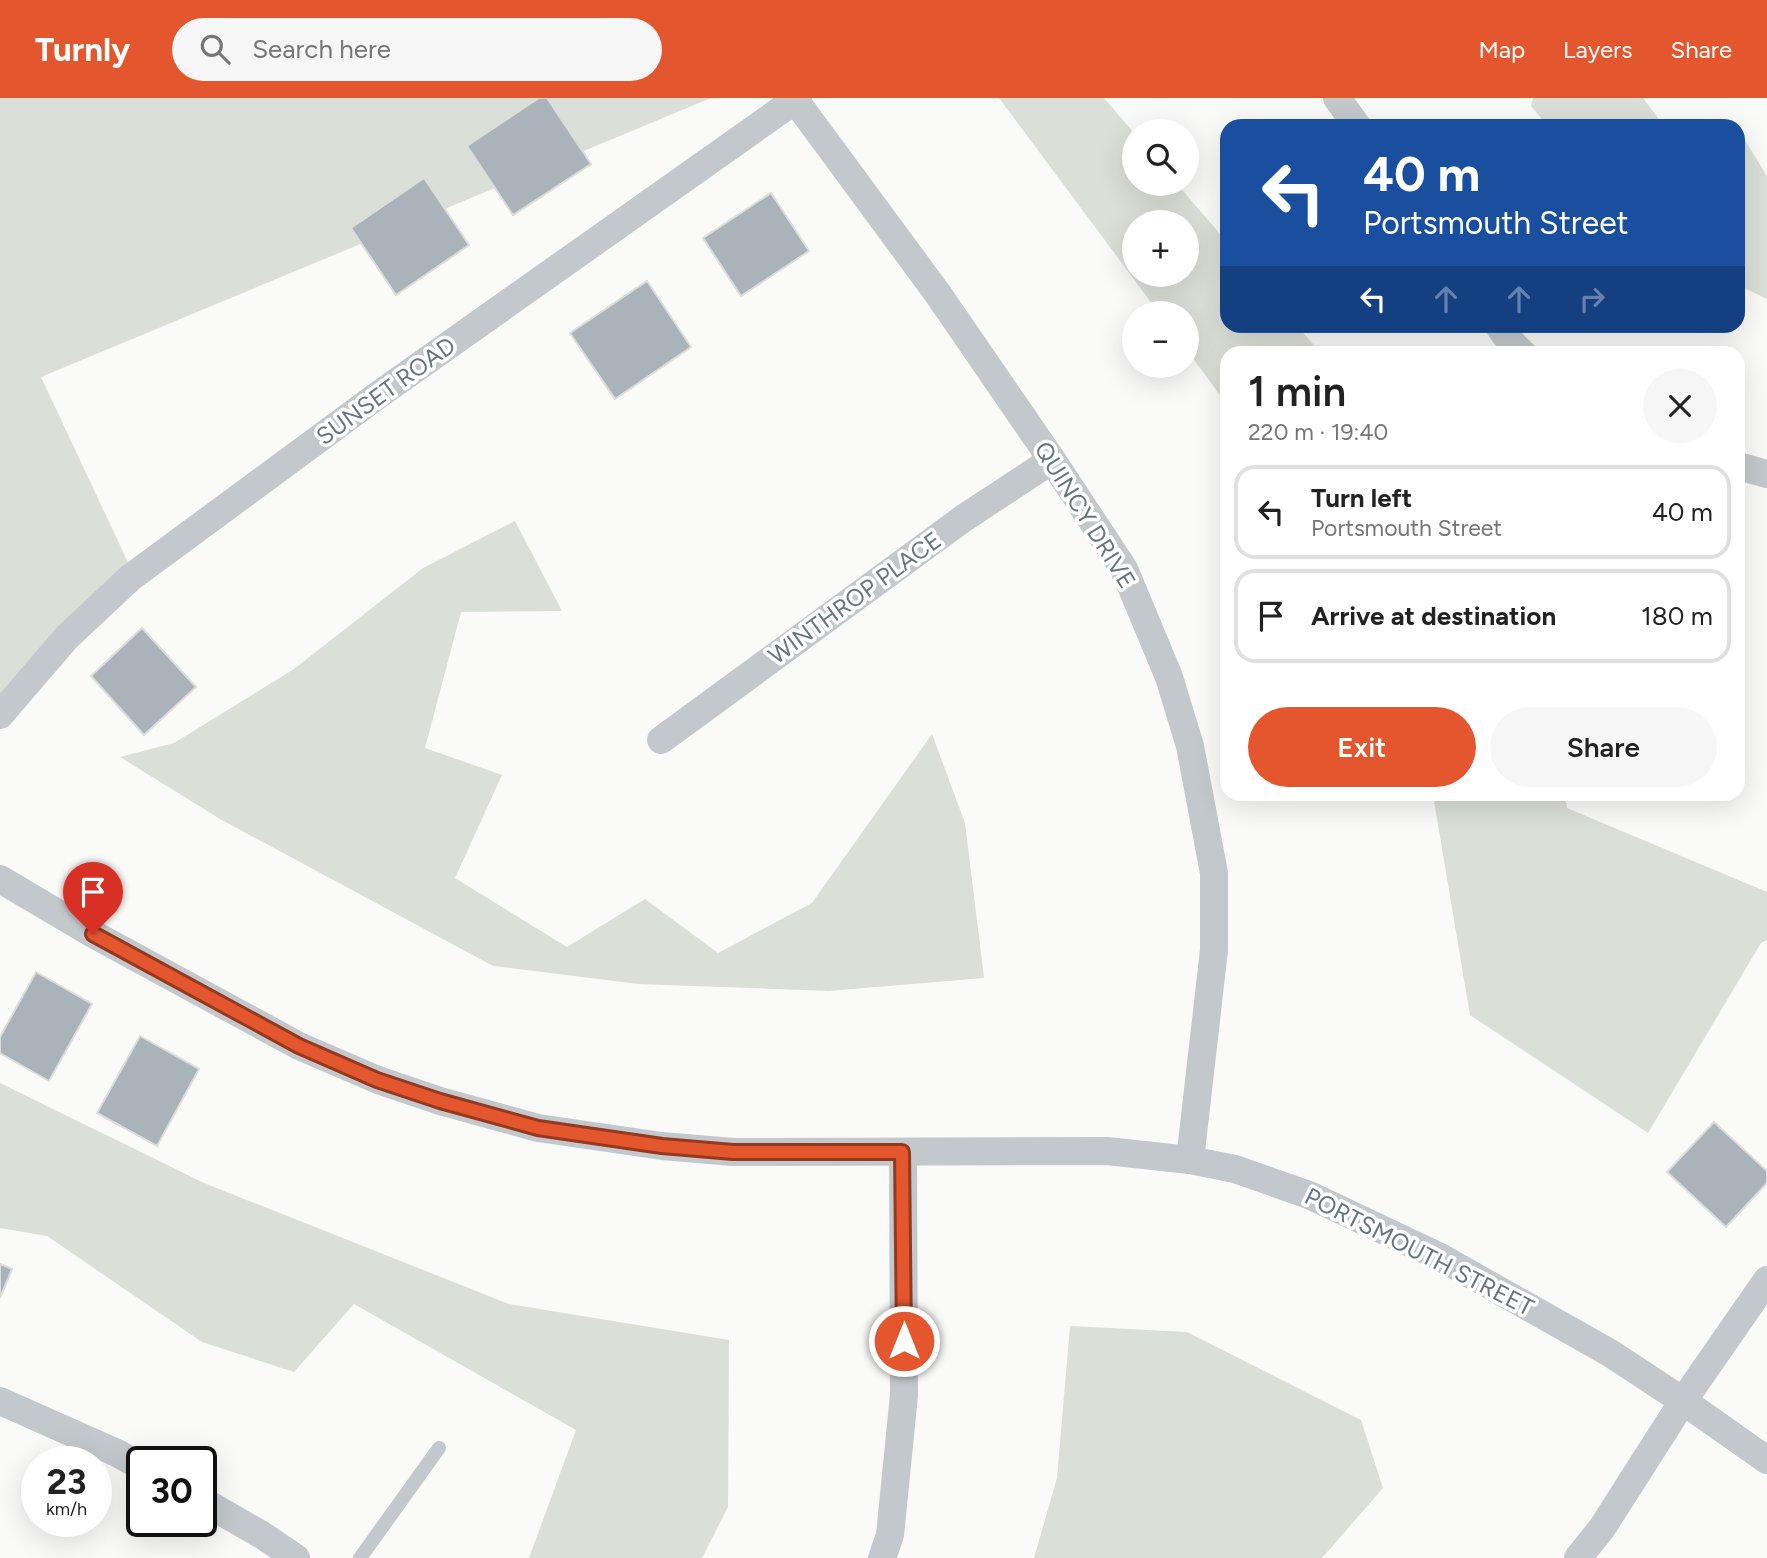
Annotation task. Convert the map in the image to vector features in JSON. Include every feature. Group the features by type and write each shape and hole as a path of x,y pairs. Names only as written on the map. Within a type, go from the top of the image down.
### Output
{"street":[{"path":"1337,98 1352,119"},
{"name":"QUINCY DRIVE","path":"797,99 938,294 1124,569 1169,677 1190,746 1214,873 1214,950 1190,1160"},
{"name":"SUNSET ROAD","path":"0,715 66,638 130,578 381,393 797,99"},
{"name":"WINTHROP PLACE","path":"661,740 964,518 1052,460"},
{"path":"1745,468 1767,474"},
{"name":"PORTSMOUTH STREET","path":"0,879 93,934 299,1046 377,1080 440,1101 538,1128 662,1146 733,1152 1107,1151 1190,1160 1236,1169 1309,1195 1440,1257 1610,1353 1684,1401 1767,1461"},
{"path":"882,1558 890,1535 904,1395 902,1152"},
{"path":"1578,1558 1602,1528 1767,1280"},
{"path":"0,1401 126,1458"},
{"path":"217,1509 296,1558"}],"lane":[{"path":"360,1558 439,1448"}],"shaded area":[{"path":"0,98 711,98 41,377 133,573 0,720"},
{"path":"999,98 1104,98 1122,119 1122,196 1187,196 1220,234 1220,333 1303,333 1315,346 1220,346 1220,395 1199,366 1199,301 1150,301 1140,287 1199,287 1199,210 1122,210 1122,263"},
{"path":"1533,98 1643,98 1659,119 1542,119 1531,106"},
{"path":"1745,140 1767,176 1767,299 1745,288"},
{"path":"515,521 562,611 461,612 425,748 502,775 455,878 567,947 645,899 718,953 812,903 932,734 965,823 984,978 829,991 638,984 493,966 220,819 120,757 174,743 294,669 423,568"},
{"path":"1434,801 1566,801 1567,808 1767,892 1767,940 1761,943 1648,1133 1470,1015"},
{"path":"0,1083 204,1183 509,1304 729,1340 728,1507 702,1558 529,1558 576,1430 354,1304 294,1372 202,1342 47,1236 0,1228"},
{"path":"1070,1326 1187,1332 1361,1420 1383,1488 1322,1558 1034,1558 1057,1478"}],"building":[{"path":"539,98 547,98 591,164 513,215 467,146"},
{"path":"424,178 469,245 396,295 351,228"},
{"path":"771,193 809,251 741,296 703,238"},
{"path":"647,281 691,347 615,399 570,333"},
{"path":"142,628 196,687 144,735 91,676"},
{"path":"36,972 92,1004 49,1081 0,1053 0,1037"},
{"path":"140,1036 199,1069 157,1146 97,1113"},
{"path":"1714,1122 1767,1171 1767,1183 1726,1227 1667,1172"},
{"path":"0,1264 12,1269 0,1298"}],"route":[{"path":"93,934 299,1046 377,1080 440,1101 538,1128 662,1146 733,1152 902,1152 904,1341"}]}
